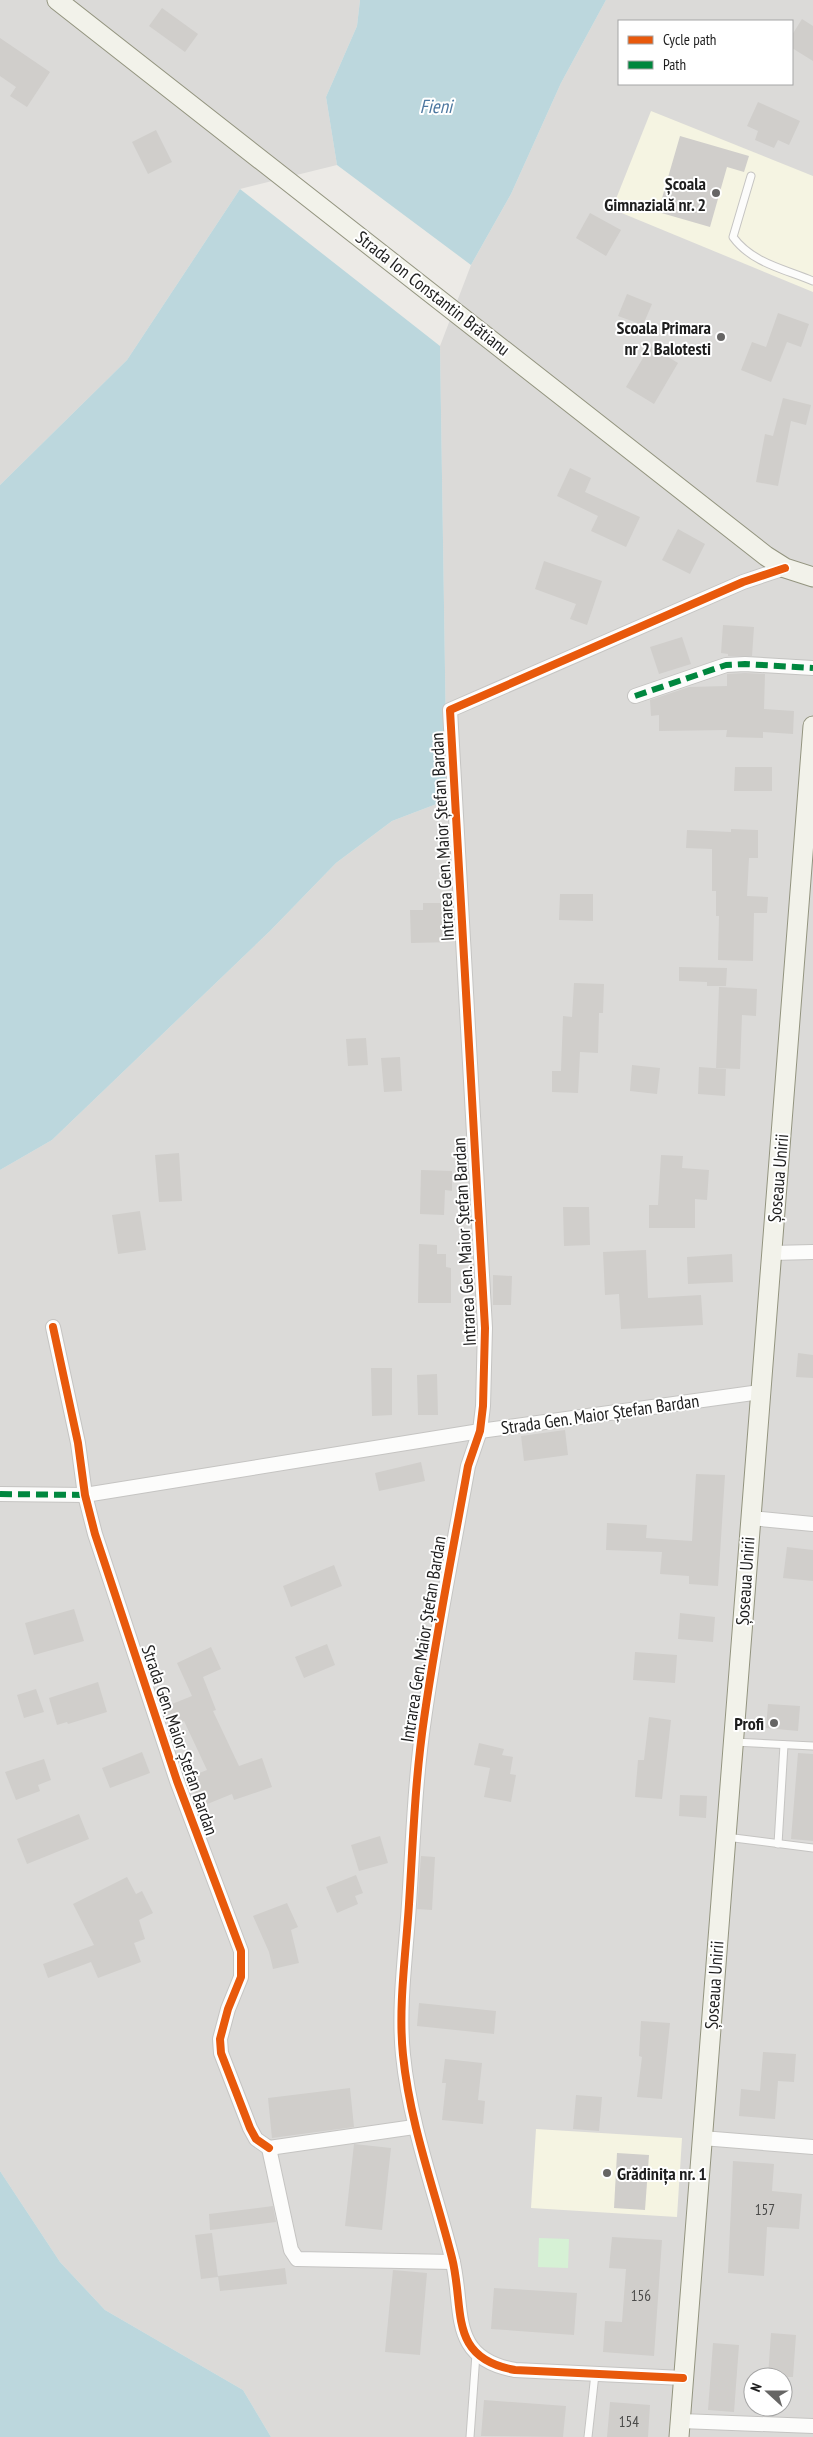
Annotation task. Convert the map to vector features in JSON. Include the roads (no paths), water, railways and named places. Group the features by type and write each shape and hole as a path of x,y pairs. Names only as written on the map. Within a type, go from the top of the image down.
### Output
{"main road":[{"name":"Strada Ion Constantin Brătianu","path":"68,3 766,556 785,568 813,577"},
{"name":"Șoseaua Unirii","path":"680,2429 813,726"}],"street":[{"name":"Intrarea Gen. Maior Ștefan Bardan","path":"476,2354 462,2326 453,2262 414,2128 402,2052 402,2004 420,1754 468,1466 480,1431 483,1406 484,1328 450,710 743,582 785,568"},
{"path":"635,696 726,665 745,664 813,668"},
{"path":"772,1253 813,1252"},
{"name":"Strada Gen. Maior Ștefan Bardan","path":"53,1327 78,1443 85,1495 95,1534 177,1782 241,1951 241,1977 228,2009 220,2039 221,2053 250,2128 256,2139 269,2148"},
{"name":"Strada Gen. Maior Ștefan Bardan","path":"85,1495 480,1431 760,1392"},
{"path":"0,1494 85,1495"},
{"path":"750,1518 813,1524"},
{"path":"414,2128 269,2148 291,2250 297,2259 453,2262"},
{"path":"702,2138 813,2147"},
{"path":"476,2354 491,2364 515,2370 683,2378"},
{"path":"680,2429 813,2426"}],"lane":[{"path":"751,176 733,237 741,248 756,259 813,281"},
{"path":"733,1742 813,1746"},
{"path":"778,1844 784,1745"},
{"path":"725,1837 813,1848"},
{"path":"470,2437 476,2354"},
{"path":"588,2437 594,2374"}],"water":[{"name":"Fieni","path":"360,0 606,0 561,83 511,194 471,265 337,165 326,97 357,26"},
{"path":"240,189 440,346 447,800 392,821 336,863 270,931 52,1140 0,1170 0,485 127,360"},
{"path":"0,2171 60,2262 105,2310 243,2390 271,2437 0,2437"}],"place":[{"name":"Școala Gimnazială nr. 2","path":"716,193"},
{"name":"Scoala Primara nr 2 Balotesti","path":"721,337"},
{"name":"Profi","path":"774,1723"},
{"name":"Grădinița nr. 1","path":"607,2173"}]}
